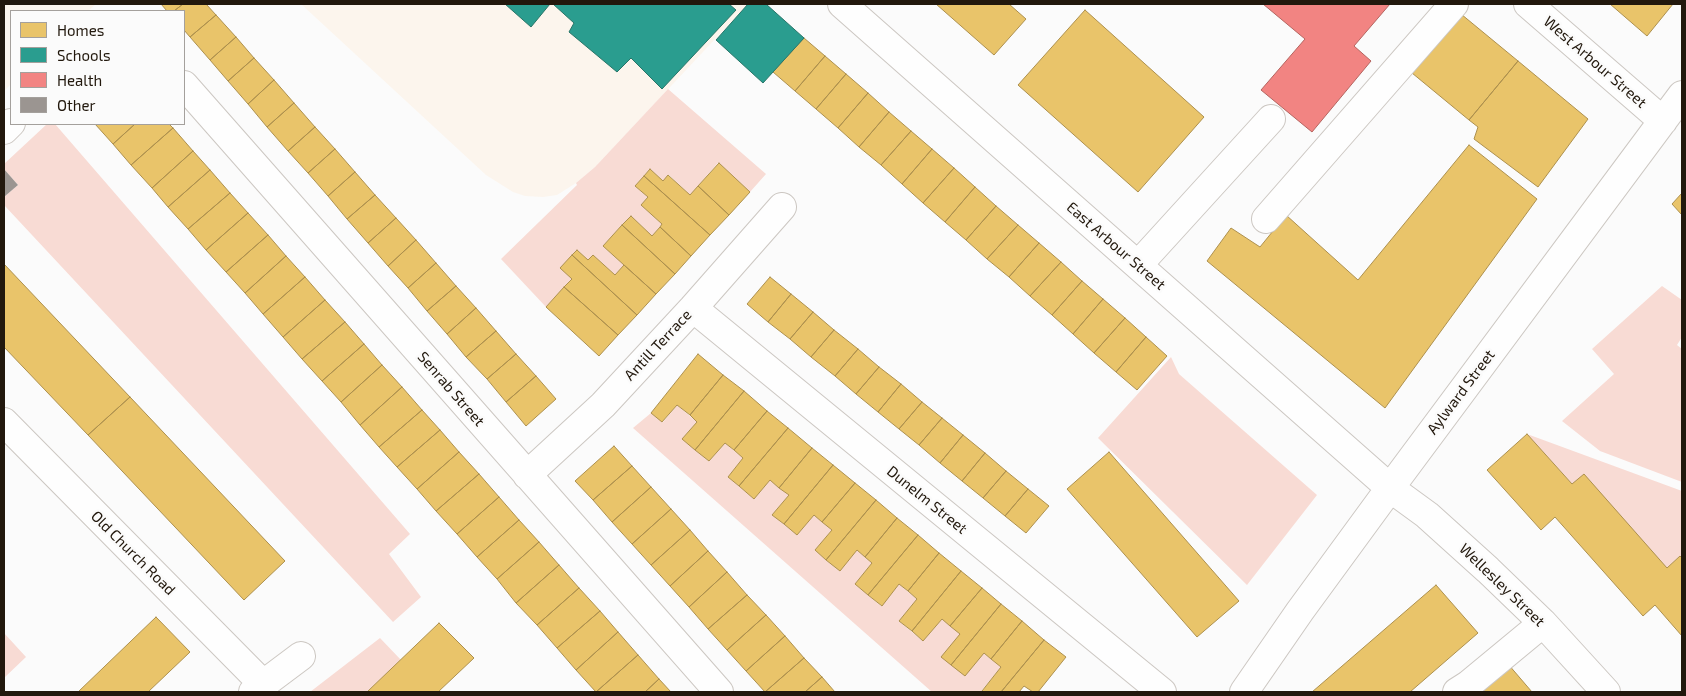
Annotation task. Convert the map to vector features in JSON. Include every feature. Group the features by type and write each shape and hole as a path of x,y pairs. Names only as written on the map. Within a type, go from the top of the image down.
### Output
{"street":[{"name":"East Arbour Street","path":"842,4 1390,488"},
{"path":"1266,219 1454,4"},
{"name":"West Arbour Street","path":"1528,4 1663,121"},
{"name":"Senrab Street","path":"185,86 719,692"},
{"name":"Aylward Street","path":"1244,692 1300,611 1390,488 1682,95"},
{"path":"1138,265 1270,119"},
{"name":"Antill Terrace","path":"527,475 603,405 693,308 782,207"},
{"name":"Dunelm Street","path":"693,308 1162,692"},
{"name":"Old Church Road","path":"4,422 258,688"},
{"name":"Wellesley Street","path":"1390,488 1427,515 1488,570 1542,623 1606,692"},
{"path":"1457,692 1542,623"},
{"path":"258,688 301,656"}],"shaded area":[{"path":"4,4 96,4 89,10 10,10 10,85 4,91"},
{"path":"301,4 748,4 595,167 576,183 557,195 543,197 525,196 513,192 486,175"},
{"path":"668,89 766,174 750,192 718,163 690,195 669,175 663,181 650,169 635,186 648,197 641,205 662,224 652,236 631,216 622,225 603,246 624,265 615,275 593,255 588,260 577,250 561,268 572,279 546,307 501,259 577,185 576,183 595,167"},
{"path":"46,125 56,125 410,534 389,554 421,597 393,622 4,205 4,197 18,185 4,169 4,164"},
{"path":"1662,286 1682,300 1682,337 1677,345 1682,349 1682,482 1600,451 1562,421 1614,374 1592,349"},
{"path":"1171,357 1179,374 1317,495 1247,585 1098,438"},
{"path":"677,405 697,422 682,439 709,461 725,443 743,458 728,477 754,499 770,480 789,495 772,515 797,535 814,515 832,530 815,550 826,560 840,570 857,550 872,563 855,584 881,606 899,584 917,599 899,621 923,641 942,619 1001,667 982,690 984,692 932,692 633,428 651,413 663,422"},
{"path":"1527,434 1682,491 1682,558 1680,556 1667,568 1572,484"},
{"path":"4,633 26,657 4,678"},
{"path":"380,638 401,660 367,692 310,692"}],"building: Homes":[{"path":"161,4 183,4 175,10 166,10"},
{"path":"183,4 206,4 216,15 190,37 185,31 185,10 175,10"},
{"path":"936,4 1009,4 1026,19 994,55"},
{"path":"1610,4 1673,4 1647,36"},
{"path":"1085,10 1204,117 1138,192 1018,85"},
{"path":"1461,14 1518,61 1469,120 1412,73"},
{"path":"216,15 236,37 210,60 190,37"},
{"path":"236,37 254,58 228,81 210,60"},
{"path":"804,38 825,56 795,91 773,72"},
{"path":"825,56 846,74 816,109 795,91"},
{"path":"254,58 274,80 248,104 228,81"},
{"path":"1518,61 1588,119 1538,187 1474,139 1478,127 1469,120"},
{"path":"846,74 868,93 838,128 816,109"},
{"path":"274,80 294,103 267,127 248,104"},
{"path":"868,93 889,112 859,147 838,128"},
{"path":"294,103 315,127 288,151 267,127"},
{"path":"889,112 911,131 881,165 859,147"},
{"path":"96,125 134,125 113,144"},
{"path":"134,125 170,125 173,128 131,165 113,144"},
{"path":"315,127 335,149 308,173 288,151"},
{"path":"173,128 193,151 152,188 131,165"},
{"path":"911,131 932,149 902,184 881,165"},
{"path":"1469,145 1537,199 1385,408 1207,261 1231,228 1260,247 1286,215 1358,280"},
{"path":"335,149 355,172 328,196 308,173"},
{"path":"932,149 954,168 923,203 902,184"},
{"path":"193,151 210,170 168,207 152,188"},
{"path":"719,163 750,192 729,215 698,186"},
{"path":"954,168 975,187 945,222 923,203"},
{"path":"650,169 663,181 668,175 690,195 698,186 729,215 710,235 644,176"},
{"path":"210,170 230,193 188,229 168,207"},
{"path":"355,172 375,195 347,219 328,196"},
{"path":"644,176 710,235 691,256 660,227 662,224 641,205 648,197 635,186"},
{"path":"975,187 996,206 966,240 945,222"},
{"path":"230,193 248,213 206,250 188,229"},
{"path":"1682,193 1682,215 1672,204"},
{"path":"375,195 396,218 368,243 347,219"},
{"path":"996,206 1018,225 987,259 966,240"},
{"path":"248,213 268,235 226,272 206,250"},
{"path":"631,216 652,236 660,227 691,256 675,274 622,225"},
{"path":"396,218 416,240 388,266 368,243"},
{"path":"622,225 675,274 656,294 603,246"},
{"path":"1018,225 1039,243 1009,277 987,259"},
{"path":"268,235 286,256 245,293 226,272"},
{"path":"416,240 436,263 408,288 388,266"},
{"path":"1039,243 1061,262 1030,296 1009,277"},
{"path":"577,250 588,260 593,255 615,275 624,265 656,294 637,315 572,255"},
{"path":"572,255 637,315 618,335 564,287 572,279 560,268"},
{"path":"286,256 305,277 263,314 245,293"},
{"path":"1061,262 1082,281 1052,315 1030,296"},
{"path":"436,263 456,286 427,311 408,288"},
{"path":"4,264 130,397 88,435 4,347"},
{"path":"305,277 325,300 283,337 263,314"},
{"path":"770,277 791,294 768,322 747,304"},
{"path":"1082,281 1103,299 1073,334 1052,315"},
{"path":"456,286 476,308 447,334 427,311"},
{"path":"564,287 618,335 599,356 546,307"},
{"path":"791,294 813,312 790,339 768,322"},
{"path":"1103,299 1125,318 1094,353 1073,334"},
{"path":"325,300 345,322 302,359 283,337"},
{"path":"476,308 496,331 466,357 447,334"},
{"path":"813,312 834,330 811,357 790,339"},
{"path":"1125,318 1146,337 1116,372 1094,353"},
{"path":"345,322 364,344 322,381 302,359"},
{"path":"834,330 858,349 835,376 811,357"},
{"path":"496,331 516,354 487,379 466,357"},
{"path":"1146,337 1167,356 1137,390 1116,372"},
{"path":"364,344 382,365 341,402 322,381"},
{"path":"858,349 879,367 856,394 835,376"},
{"path":"516,354 536,376 506,402 487,379"},
{"path":"698,354 723,375 690,415 677,405 662,422 651,413"},
{"path":"382,365 402,387 360,425 341,402"},
{"path":"879,367 901,384 878,412 856,394"},
{"path":"723,375 744,391 695,450 682,439 697,422 690,415"},
{"path":"536,376 556,399 526,426 506,402"},
{"path":"901,384 922,402 899,429 878,412"},
{"path":"402,387 422,410 379,447 360,425"},
{"path":"744,391 767,411 734,450 725,443 709,461 695,450"},
{"path":"130,397 285,561 244,600 88,435"},
{"path":"922,402 942,418 919,445 899,429"},
{"path":"422,410 440,430 397,467 379,447"},
{"path":"767,411 788,428 739,486 728,477 743,458 734,450"},
{"path":"942,418 963,435 940,463 919,445"},
{"path":"788,428 812,448 779,488 770,480 754,499 739,486"},
{"path":"440,430 459,452 417,489 397,467"},
{"path":"1527,434 1572,484 1584,474 1667,568 1680,556 1682,558 1682,636 1655,605 1643,616 1555,517 1541,530 1487,470"},
{"path":"963,435 985,453 962,481 940,463"},
{"path":"614,446 632,466 593,500 575,481"},
{"path":"812,448 833,465 784,524 772,515 789,495 779,488"},
{"path":"459,452 479,474 436,511 417,489"},
{"path":"1109,452 1239,601 1197,637 1067,489"},
{"path":"985,453 1006,471 983,498 962,481"},
{"path":"833,465 855,483 822,522 814,515 797,535 784,524"},
{"path":"632,466 651,487 612,522 593,500"},
{"path":"1006,471 1028,489 1005,516 983,498"},
{"path":"479,474 499,497 457,534 436,511"},
{"path":"855,483 876,500 826,560 815,550 832,530 822,522"},
{"path":"651,487 671,509 632,544 612,522"},
{"path":"1028,489 1049,506 1026,533 1005,516"},
{"path":"499,497 519,520 477,557 457,534"},
{"path":"876,500 897,518 865,557 857,550 840,571 826,560"},
{"path":"671,509 690,530 651,565 632,544"},
{"path":"897,518 918,535 868,595 855,584 872,563 865,557"},
{"path":"519,520 539,542 497,579 477,557"},
{"path":"690,530 708,551 670,586 651,565"},
{"path":"918,535 939,553 908,591 899,584 882,606 868,595"},
{"path":"539,542 559,565 516,603 497,579"},
{"path":"708,551 727,572 689,607 670,586"},
{"path":"939,553 961,571 912,631 899,621 917,599 908,591"},
{"path":"559,565 579,588 537,625 516,603"},
{"path":"961,571 982,588 950,626 942,619 923,641 912,631"},
{"path":"727,572 747,595 708,629 689,607"},
{"path":"1436,585 1478,633 1410,692 1312,692"},
{"path":"579,588 600,611 557,648 537,625"},
{"path":"982,588 1001,604 951,665 941,657 960,634 950,626"},
{"path":"747,595 766,615 727,650 708,629"},
{"path":"1001,604 1022,621 991,659 984,653 965,676 951,665"},
{"path":"600,611 618,632 576,670 557,648"},
{"path":"766,615 785,636 746,671 727,650"},
{"path":"156,617 190,652 148,692 78,692"},
{"path":"1022,621 1044,640 1001,692 982,691 1001,667 991,659"},
{"path":"439,623 474,658 438,692 367,692"},
{"path":"618,632 638,655 596,692 576,670"},
{"path":"785,636 804,658 765,692 746,671"},
{"path":"1044,640 1066,657 1038,692 1033,692 1024,686 1019,692 1001,692"},
{"path":"638,655 659,679 645,692 596,692"},
{"path":"804,658 822,677 805,692 765,692"},
{"path":"1508,664 1532,692 1475,692"},
{"path":"822,677 835,692 805,692"},
{"path":"659,679 671,692 645,692"}],"building: Schools":[{"path":"505,4 550,4 531,27"},
{"path":"553,4 729,4 736,10 662,89 631,58 617,72 569,32 574,23"},
{"path":"748,4 766,4 804,38 763,83 716,40"}],"building: Health":[{"path":"1263,4 1390,4 1354,46 1371,61 1312,132 1261,90 1305,39"}],"building: Other":[{"path":"4,169 18,185 4,197"}]}
